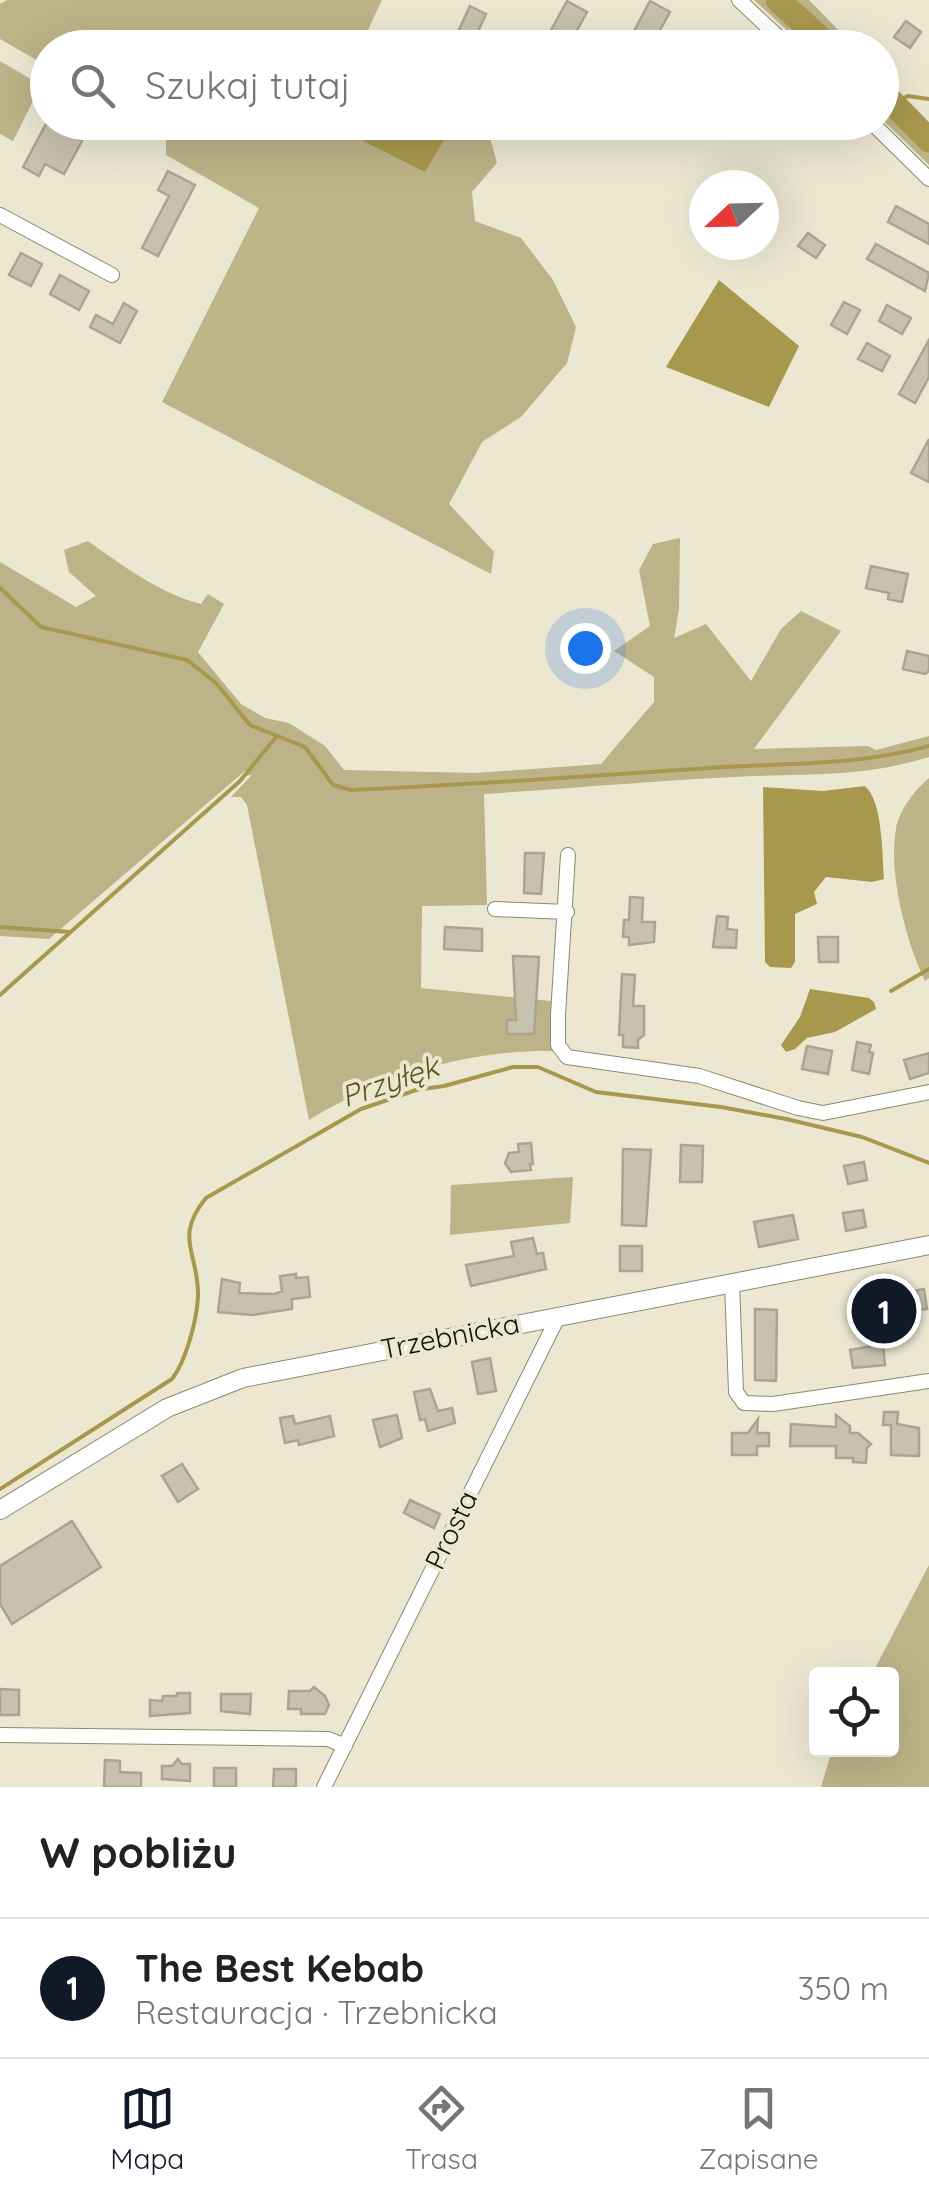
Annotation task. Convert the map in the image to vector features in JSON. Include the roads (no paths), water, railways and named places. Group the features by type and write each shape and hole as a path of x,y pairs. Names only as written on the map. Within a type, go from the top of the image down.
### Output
{"street":[{"path":"738,0 770,30"},
{"path":"889,140 929,179"},
{"path":"0,215 112,275"},
{"path":"568,855 558,1015 558,1045 568,1057 710,1078 824,1113 929,1092"},
{"path":"495,909 566,912"},
{"name":"Trzebnicka","path":"0,1510 151,1417 243,1378 929,1245"},
{"path":"732,1283 736,1392 744,1403 772,1404 929,1381"},
{"name":"Prosta","path":"324,1787 559,1316"},
{"path":"0,1735 328,1740 345,1746"}],"waterway":[{"path":"778,0 811,30"},
{"path":"899,100 908,96 929,99"},
{"path":"899,109 929,140"},
{"path":"0,588 41,627 187,660 216,683 250,725 305,747 333,785 351,790 820,763 929,746"},
{"path":"0,995 240,781 277,736"},
{"path":"0,927 70,932"},
{"path":"891,991 929,969"},
{"name":"Przyłęk","path":"0,1489 172,1379 186,1351 195,1317 197,1281 189,1235 196,1212 206,1198 361,1109 416,1090 513,1067 538,1067 596,1092 786,1119 862,1137 929,1163"}],"place":[{"name":"The Best Kebab","path":"884,1311"}]}
